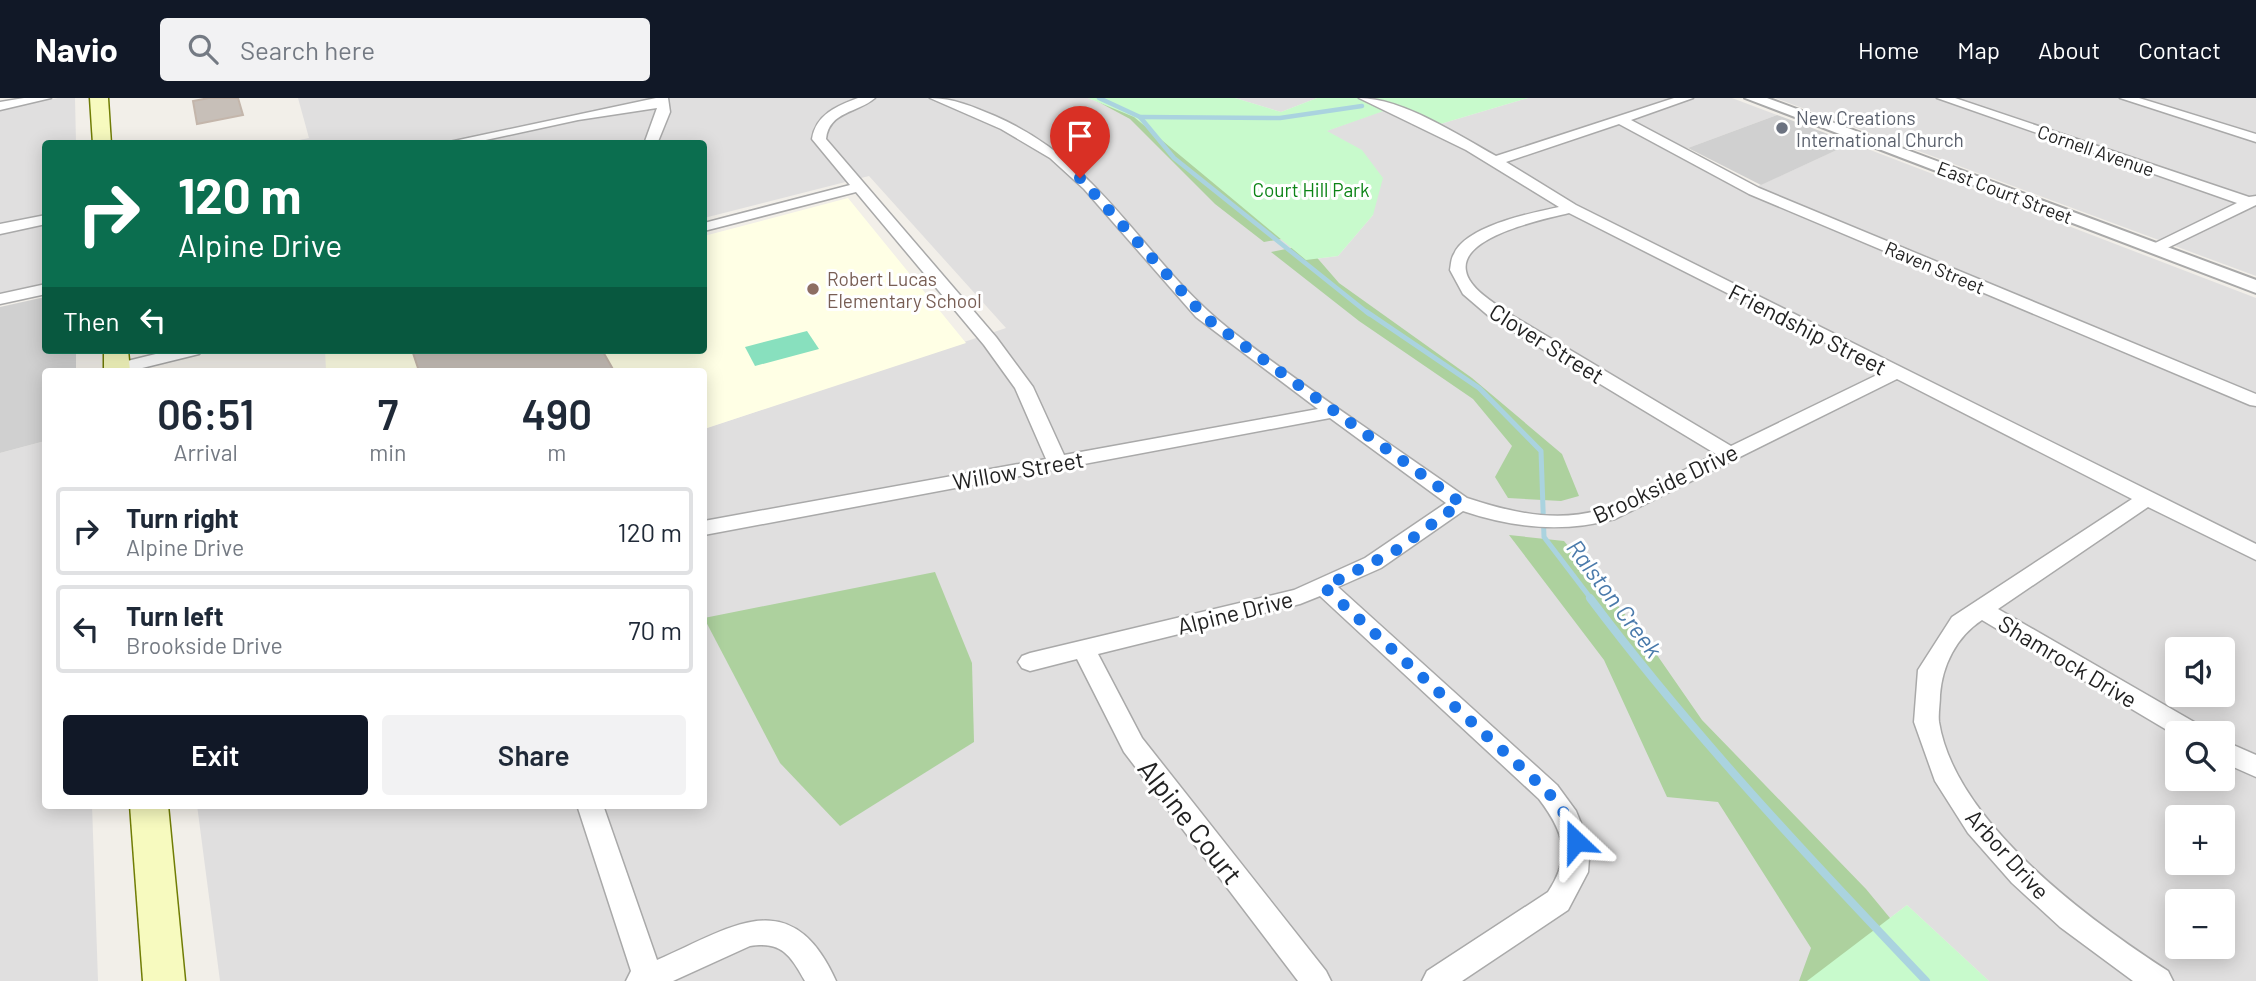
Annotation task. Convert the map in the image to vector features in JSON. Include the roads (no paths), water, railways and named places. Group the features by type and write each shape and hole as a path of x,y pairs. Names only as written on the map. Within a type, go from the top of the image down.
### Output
{"main road":[{"path":"99,98 102,140"},
{"path":"149,809 164,981"}],"street":[{"path":"0,106 44,98"},
{"path":"869,98 834,114 819,131 823,145 990,341 1024,387 1058,463"},
{"name":"Brookside Drive","path":"936,98 998,121 1068,166 1206,318 1461,503 1519,520 1569,521 1608,514 1895,373"},
{"name":"Friendship Street","path":"1365,98 1418,120 1497,160 1571,208 2256,553"},
{"path":"1497,160 1686,98"},
{"name":"East Court Street","path":"1754,98 2256,287"},
{"name":"Cornell Avenue","path":"1943,98 2253,200"},
{"path":"2126,98 2256,138"},
{"path":"465,140 662,100 664,111 652,140"},
{"name":"Raven Street","path":"1621,120 1754,191 2256,401"},
{"path":"707,226 859,187"},
{"path":"2154,249 2253,200"},
{"name":"Clover Street","path":"1571,208 1501,225 1479,235 1462,252 1459,262 1465,285 1497,314 1730,454"},
{"path":"0,229 42,220"},
{"path":"0,299 42,290"},
{"path":"117,363 170,354"},
{"name":"Willow Street","path":"707,527 1332,412"},
{"name":"Arbor Drive","path":"2146,499 1960,623 1944,639 1932,659 1925,708 1930,736 1942,768 1985,836 2017,871 2066,915 2158,981"},
{"name":"Alpine Drive","path":"1030,662 1274,604 1324,587 1395,551 1461,503"},
{"path":"1324,587 1548,792 1570,821 1578,858 1567,889 1559,901 1437,981"},
{"name":"Shamrock Drive","path":"1981,609 2172,721"},
{"name":"Alpine Court","path":"1084,649 1133,745 1317,981"},
{"path":"2235,756 2256,767"},
{"path":"591,809 644,979 747,933 762,930 778,932 790,939 801,949 821,981"}],"waterway":[{"name":"Ralston Creek","path":"1099,98 1140,117"},
{"path":"1140,117 1280,118 1362,106"},
{"name":"Ralston Creek","path":"1140,117 1174,158 1369,314"},
{"name":"Ralston Creek","path":"1367,312 1479,388 1541,451 1544,537 1592,600"},
{"name":"Ralston Creek","path":"1590,598 1710,747 1926,981"}],"place":[{"name":"New Creations International Church","path":"1782,128"},
{"name":"Robert Lucas Elementary School","path":"813,289"}],"park label":[{"name":"Court Hill Park","path":"1311,189"}]}
